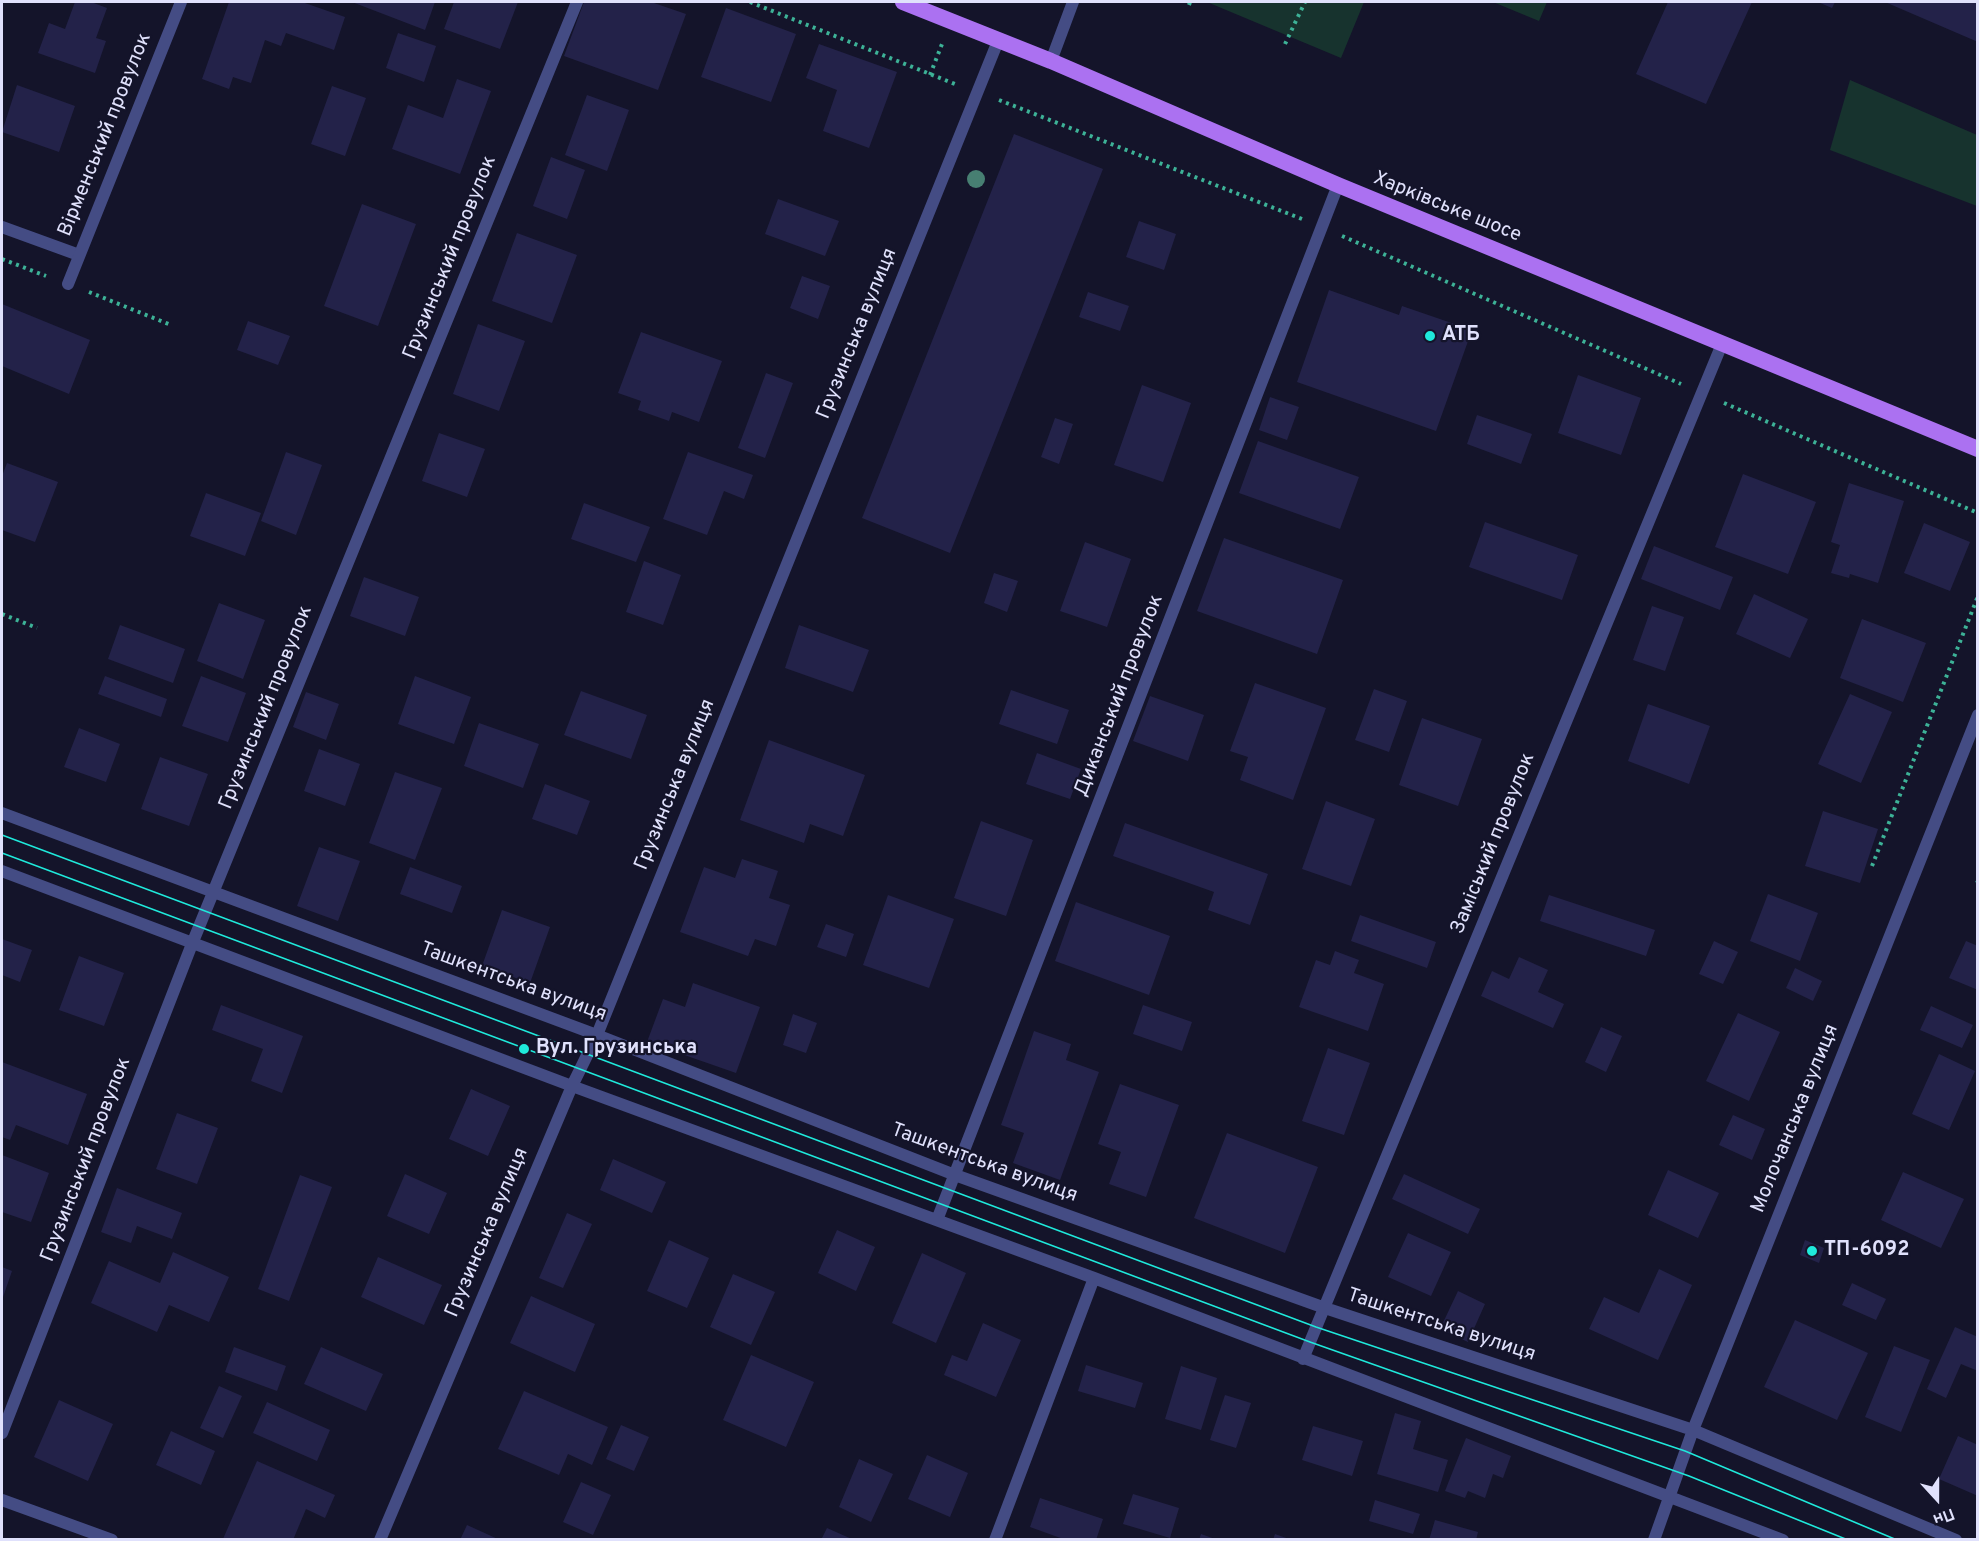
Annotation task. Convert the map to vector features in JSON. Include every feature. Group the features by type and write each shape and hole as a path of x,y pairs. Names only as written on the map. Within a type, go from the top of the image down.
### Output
{"main road":[{"name":"Харківське шосе","path":"903,2 1051,61 1338,185 1977,448"}],"street":[{"name":"Вірменський провулок","path":"68,284 181,2"},
{"name":"Грузинський провулок","path":"2,1433 212,893 577,2"},
{"path":"1051,61 1073,2"},
{"name":"Грузинська вулиця","path":"380,1539 572,1086 597,1035 998,41"},
{"name":"Диканський провулок","path":"937,1220 1338,185"},
{"path":"2,227 79,255"},
{"name":"Заміський провулок","path":"1303,1359 1722,344"},
{"name":"Молочанська вулиця","path":"1654,1539 1693,1430 1977,715"},
{"name":"Ташкентська вулиця","path":"2,813 597,1035 955,1175 1325,1308 1693,1430 1956,1539"},
{"path":"2,871 572,1086 1094,1278 1783,1539"},
{"path":"995,1539 1094,1278"},
{"path":"2,1500 112,1539"}],"path":[{"path":"750,2 1322,227 1977,513"},
{"path":"1285,44 1305,2"},
{"path":"1872,866 1977,596"},
{"path":"2,614 37,628"}],"green space":[{"path":"1207,2 1364,2 1341,58"},
{"path":"1493,2 1547,2 1539,21"},
{"path":"1850,80 1977,135 1977,206 1830,150"}],"building":[{"path":"75,2 91,2 107,8 96,38 106,41 95,73 38,53 49,23 65,29"},
{"path":"229,2 302,2 345,17 334,50 286,33 281,46 265,40 251,83 233,77 229,89 202,79"},
{"path":"352,2 435,2 425,30"},
{"path":"454,2 518,2 500,49 444,29"},
{"path":"584,2 651,2 686,14 658,90 564,56"},
{"path":"1668,2 1752,2 1706,104 1636,74"},
{"path":"1818,2 1835,2 1832,8"},
{"path":"1885,2 1978,2 1978,42"},
{"path":"726,8 796,34 771,102 701,77"},
{"path":"398,33 436,46 424,82 386,68"},
{"path":"819,44 897,72 869,148 823,131 837,90 806,78"},
{"path":"457,79 491,91 460,174 392,149 408,105 443,118"},
{"path":"17,85 75,106 59,152 2,132"},
{"path":"332,86 366,98 345,156 311,144"},
{"path":"587,95 629,110 607,171 565,155"},
{"path":"1014,134 1103,169 950,553 862,518"},
{"path":"551,157 585,170 567,219 533,206"},
{"path":"778,199 839,221 825,256 765,234"},
{"path":"362,204 416,224 378,326 324,306"},
{"path":"1139,221 1176,234 1164,270 1126,257"},
{"path":"517,233 577,255 552,323 492,301"},
{"path":"802,276 830,286 818,319 790,308"},
{"path":"1329,290 1399,315 1402,306 1472,330 1436,431 1297,382"},
{"path":"1088,292 1129,306 1120,331 1079,317"},
{"path":"2,304 90,340 69,394 2,366"},
{"path":"248,321 290,336 278,365 237,350"},
{"path":"478,324 525,341 499,411 453,394"},
{"path":"641,332 722,361 699,422 672,412 669,421 638,410 641,401 618,393"},
{"path":"766,373 793,383 765,458 738,448"},
{"path":"1578,375 1641,398 1621,455 1558,433"},
{"path":"1142,385 1191,403 1163,482 1114,465"},
{"path":"1270,397 1299,407 1287,440 1259,430"},
{"path":"1477,415 1532,434 1521,464 1467,444"},
{"path":"1055,418 1073,424 1059,464 1041,457"},
{"path":"439,433 485,449 467,497 422,481"},
{"path":"1258,441 1359,477 1340,529 1239,493"},
{"path":"286,452 322,465 296,535 261,521"},
{"path":"688,452 753,475 744,499 724,491 707,535 663,519"},
{"path":"7,463 58,482 35,542 2,530 2,476"},
{"path":"1743,474 1816,502 1788,574 1715,547"},
{"path":"1849,483 1904,501 1878,583 1850,574 1849,578 1831,573 1840,545 1831,542"},
{"path":"206,493 261,513 245,556 190,536"},
{"path":"584,503 650,527 636,562 571,539"},
{"path":"1485,522 1578,555 1562,600 1469,567"},
{"path":"1924,523 1970,542 1950,591 1904,573"},
{"path":"1224,538 1343,580 1317,654 1197,611"},
{"path":"1085,542 1131,559 1107,627 1060,611"},
{"path":"1654,546 1733,577 1720,610 1641,579"},
{"path":"644,561 681,575 663,625 626,612"},
{"path":"994,573 1018,581 1007,612 984,603"},
{"path":"364,577 419,597 405,636 350,616"},
{"path":"1754,594 1808,619 1790,658 1736,634"},
{"path":"219,603 265,620 243,679 197,661"},
{"path":"1652,606 1684,617 1665,671 1633,660"},
{"path":"1862,619 1926,643 1903,702 1840,678"},
{"path":"120,625 185,649 173,683 108,659"},
{"path":"799,625 869,650 853,692 785,668"},
{"path":"105,676 167,699 161,717 98,694"},
{"path":"201,676 246,693 228,742 182,726"},
{"path":"415,676 471,697 454,744 398,724"},
{"path":"1255,683 1326,708 1293,800 1240,780 1248,757 1230,751"},
{"path":"1374,689 1407,701 1389,752 1355,740"},
{"path":"1011,690 1069,710 1057,744 999,724"},
{"path":"581,691 647,715 631,759 564,735"},
{"path":"306,692 339,704 326,740 293,727"},
{"path":"1850,694 1892,712 1861,783 1818,764"},
{"path":"1150,696 1204,715 1188,761 1133,741"},
{"path":"1648,704 1710,726 1689,784 1628,761"},
{"path":"1422,718 1482,739 1458,806 1399,785"},
{"path":"479,723 539,744 523,788 464,766"},
{"path":"79,728 120,744 106,782 64,767"},
{"path":"769,740 865,775 843,836 810,824 804,843 740,820"},
{"path":"319,749 360,764 345,806 304,791"},
{"path":"1037,753 1081,769 1070,799 1026,784"},
{"path":"160,757 208,774 189,826 141,809"},
{"path":"395,772 442,788 415,860 369,843"},
{"path":"545,784 590,801 577,835 532,819"},
{"path":"1326,801 1375,819 1351,886 1302,869"},
{"path":"1823,811 1878,829 1860,883 1805,866"},
{"path":"981,821 1033,840 1006,916 954,898"},
{"path":"1125,823 1268,874 1250,925 1208,910 1214,892 1113,856"},
{"path":"319,847 360,861 338,921 297,906"},
{"path":"742,859 778,871 769,898 790,905 776,946 755,939 748,956 680,932 704,867 735,878"},
{"path":"410,867 462,886 452,913 400,894"},
{"path":"1768,894 1818,913 1800,961 1750,941"},
{"path":"888,895 954,919 929,988 863,965"},
{"path":"1549,895 1655,930 1646,956 1540,921"},
{"path":"1076,902 1170,936 1149,995 1055,961"},
{"path":"502,910 550,927 530,983 482,966"},
{"path":"1360,915 1436,942 1427,968 1351,941"},
{"path":"826,924 854,934 846,957 817,947"},
{"path":"2,939 32,950 20,982 2,975"},
{"path":"1714,941 1738,952 1723,984 1699,974"},
{"path":"1966,941 1978,946 1978,990 1949,978"},
{"path":"1335,951 1359,960 1354,973 1384,984 1368,1031 1299,1007 1316,960 1330,965"},
{"path":"79,956 124,973 104,1026 59,1010"},
{"path":"1519,957 1548,970 1538,992 1564,1004 1553,1028 1481,996 1492,971 1509,979"},
{"path":"1795,968 1822,981 1813,1001 1786,988"},
{"path":"693,983 760,1007 736,1073 647,1042 663,999 685,1007"},
{"path":"221,1005 303,1036 282,1093 251,1081 263,1049 212,1030"},
{"path":"1143,1005 1192,1022 1182,1051 1133,1034"},
{"path":"1931,1006 1973,1025 1962,1048 1920,1030"},
{"path":"1738,1013 1780,1032 1749,1101 1706,1081"},
{"path":"793,1014 817,1023 806,1053 783,1045"},
{"path":"1601,1027 1622,1036 1606,1072 1585,1062"},
{"path":"1034,1031 1071,1044 1066,1060 1099,1072 1060,1180 1013,1163 1024,1133 1001,1125"},
{"path":"1328,1048 1370,1063 1344,1135 1302,1121"},
{"path":"1939,1054 1975,1071 1949,1130 1912,1114"},
{"path":"2,1062 87,1094 68,1145 16,1125 10,1140 2,1137"},
{"path":"1120,1084 1179,1105 1146,1197 1109,1184 1121,1152 1098,1144"},
{"path":"471,1089 510,1106 488,1156 449,1139"},
{"path":"177,1113 218,1128 197,1184 156,1169"},
{"path":"1733,1115 1765,1129 1752,1160 1719,1145"},
{"path":"1227,1133 1318,1167 1285,1253 1194,1218"},
{"path":"2,1155 49,1173 31,1222 2,1212"},
{"path":"613,1159 666,1182 652,1213 600,1190"},
{"path":"1668,1170 1719,1193 1698,1238 1648,1215"},
{"path":"1903,1172 1964,1199 1941,1248 1881,1220"},
{"path":"405,1174 447,1193 429,1234 387,1216"},
{"path":"1404,1174 1480,1209 1468,1234 1392,1199"},
{"path":"300,1175 332,1187 289,1301 258,1289"},
{"path":"117,1188 182,1213 172,1239 137,1226 131,1243 101,1232"},
{"path":"567,1213 592,1224 563,1288 539,1278"},
{"path":"837,1230 875,1247 856,1291 818,1273"},
{"path":"1408,1233 1451,1252 1431,1296 1388,1277"},
{"path":"669,1240 709,1258 687,1308 647,1291"},
{"name":"ТП-6092","path":"1805,1240 1824,1248 1819,1263 1800,1255"},
{"path":"173,1252 229,1277 209,1322 169,1305 157,1332 91,1303 109,1261 160,1283"},
{"path":"922,1253 966,1273 936,1343 892,1323"},
{"path":"378,1257 442,1285 424,1325 361,1297"},
{"path":"2,1267 12,1271 2,1300"},
{"path":"1659,1269 1692,1285 1658,1360 1589,1329 1604,1297 1639,1313"},
{"path":"733,1274 775,1292 751,1345 710,1327"},
{"path":"1852,1283 1886,1299 1876,1320 1842,1305"},
{"path":"1458,1291 1485,1304 1468,1342 1440,1329"},
{"path":"531,1296 595,1324 575,1372 510,1343"},
{"path":"1795,1320 1868,1353 1837,1420 1764,1387"},
{"path":"983,1323 1021,1340 996,1397 944,1375 952,1355 967,1361"},
{"path":"1955,1327 1978,1337 1978,1371 1961,1364 1946,1398 1927,1389"},
{"path":"1894,1346 1930,1360 1901,1432 1865,1417"},
{"path":"234,1347 286,1366 277,1391 225,1372"},
{"path":"321,1347 383,1374 366,1411 304,1384"},
{"path":"751,1355 814,1382 786,1447 723,1420"},
{"path":"1086,1365 1143,1383 1135,1408 1078,1391"},
{"path":"1181,1366 1217,1378 1201,1430 1165,1419"},
{"path":"219,1386 242,1396 223,1438 200,1428"},
{"path":"524,1391 608,1427 592,1465 568,1454 559,1475 498,1449"},
{"path":"1225,1395 1251,1403 1236,1448 1210,1440"},
{"path":"59,1400 113,1424 88,1481 34,1457"},
{"path":"267,1402 330,1430 317,1461 253,1433"},
{"path":"1395,1413 1421,1421 1413,1449 1448,1460 1438,1492 1377,1474"},
{"path":"621,1425 649,1437 634,1471 606,1459"},
{"path":"1313,1426 1363,1441 1352,1476 1302,1460"},
{"path":"171,1431 215,1451 201,1485 156,1465"},
{"path":"1958,1436 1978,1445 1978,1496 1939,1479"},
{"path":"1466,1438 1511,1456 1503,1478 1493,1474 1485,1498 1468,1491 1465,1498 1445,1491"},
{"path":"927,1455 968,1473 950,1517 908,1499"},
{"path":"859,1459 893,1474 871,1522 839,1507"},
{"path":"257,1461 335,1495 325,1518 306,1509 293,1540 223,1539"},
{"path":"581,1482 611,1495 593,1535 563,1522"},
{"path":"1133,1494 1179,1508 1170,1538 1123,1524"},
{"path":"1040,1498 1103,1519 1096,1540 1066,1540 1030,1527"},
{"path":"1375,1500 1420,1514 1413,1534 1369,1521"},
{"path":"1435,1520 1478,1532 1476,1540 1429,1540"},
{"path":"467,1525 500,1540 460,1540"},
{"path":"827,1528 854,1540 821,1540"},
{"path":"1201,1534 1215,1539 1215,1540 1199,1540"},
{"path":"1275,1534 1289,1539 1289,1540 1273,1540"}],"tram line":[{"path":"2,835 1316,1327 1685,1451 1897,1540"},
{"path":"2,853 1310,1342 1689,1476 1848,1540"}],"place":[{"name":"АТБ","path":"1430,336"},
{"name":"Вул. Грузинська","path":"524,1049"},
{"name":"ТП-6092","path":"1812,1251"}]}
